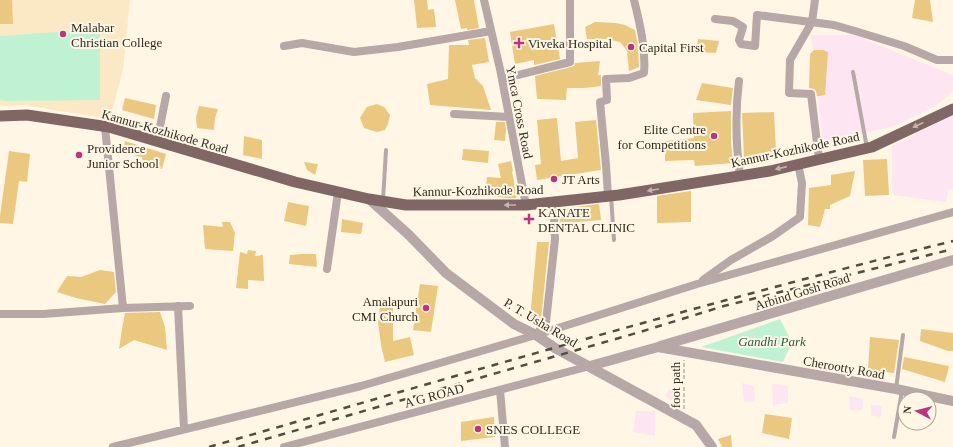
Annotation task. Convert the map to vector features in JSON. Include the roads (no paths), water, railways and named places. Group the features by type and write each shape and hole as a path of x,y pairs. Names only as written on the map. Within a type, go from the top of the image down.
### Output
{"main road":[{"name":"Kannur-Kozhikode Road","path":"0,116 27,115 105,127 294,182 369,199 383,200 406,205 526,205 610,196 770,171 872,147 953,108"}],"street":[{"name":"Ymca Cross Road","path":"484,0 502,79 526,205"},
{"path":"502,79 570,62 570,0"},
{"path":"610,196 600,102 607,100 606,79 629,78 644,74 645,60 634,0"},
{"path":"815,0 812,22 790,60 789,93 811,94 819,159"},
{"path":"715,19 733,21 742,27 739,40 741,44 755,46 757,15 834,25 904,46 937,60 953,60"},
{"path":"284,46 302,43 354,52 398,47 491,31"},
{"path":"739,81 737,100 737,156 740,176"},
{"path":"157,142 166,96"},
{"path":"454,114 509,117"},
{"path":"105,127 123,308"},
{"path":"698,284 731,260 773,236 800,217 802,183 798,164"},
{"path":"327,269 338,192"},
{"name":"P. T. Usha Road","path":"369,199 446,273 514,324 696,425 712,447"},
{"path":"536,335 546,322 555,240 553,202"},
{"path":"113,447 361,386 536,335 698,284 953,212"},
{"name":"Arbind Gosh Road","path":"658,347 953,260"},
{"path":"178,306 184,429"},
{"path":"0,314 43,314 123,308 190,306"},
{"name":"Cherootty Road","path":"590,366 658,347 899,390 953,402"},
{"name":"A G ROAD","path":"289,446 590,366"},
{"path":"500,390 505,447"}],"lane":[{"path":"853,72 867,148"},
{"path":"383,200 386,150"},
{"path":"610,196 614,240"},
{"path":"894,436 903,335"}],"railway":[{"path":"209,447 766,289 953,241"},
{"path":"238,447 640,332 724,306 953,249"}],"place":[{"name":"Malabar Christian College","path":"63,34"},
{"name":"Viveka Hospital","path":"519,43"},
{"name":"Capital First","path":"631,47"},
{"name":"Elite Centre for Competitions","path":"714,136"},
{"name":"Providence Junior School","path":"79,155"},
{"name":"JT Arts","path":"554,179"},
{"name":"KANATE DENTAL CLINIC","path":"529,219"},
{"name":"Amalapuri CMI Church","path":"426,308"},
{"name":"SNES COLLEGE","path":"478,429"}],"park label":[{"name":"Gandhi Park","path":"772,341"}]}
